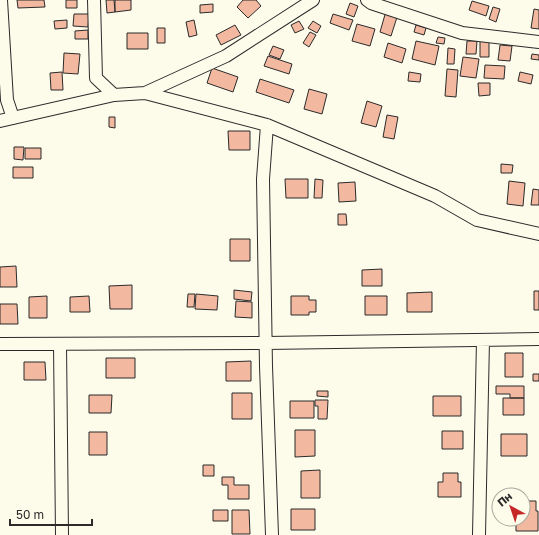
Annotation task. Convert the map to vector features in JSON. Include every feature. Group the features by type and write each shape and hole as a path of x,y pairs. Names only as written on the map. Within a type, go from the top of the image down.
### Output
{"street":[{"path":"1,0 7,100 13,118"},
{"path":"94,0 96,78 114,95"},
{"path":"145,93 226,56 314,0"},
{"path":"367,0 371,3 462,33 539,42"},
{"path":"0,121 114,95 145,93 267,125 435,196 477,220 539,234"},
{"path":"267,125 263,179 272,535"},
{"path":"0,344 266,343 539,339"},
{"path":"479,535 483,340"},
{"path":"60,344 62,535"}],"building":[{"path":"17,0 44,0 45,7 18,8"},
{"path":"66,0 77,0 77,8 66,8"},
{"path":"106,0 114,0 115,12 107,13"},
{"path":"115,0 131,0 131,10 115,12"},
{"path":"243,0 256,0 261,6 248,18 237,7"},
{"path":"472,1 489,6 486,16 469,10"},
{"path":"350,3 358,6 354,17 346,14"},
{"path":"213,4 213,12 200,13 200,5"},
{"path":"493,7 500,9 496,22 489,19"},
{"path":"534,9 539,10 539,29 531,28"},
{"path":"386,11 398,14 391,36 380,32"},
{"path":"74,14 89,14 88,27 73,26"},
{"path":"333,14 353,20 349,30 330,23"},
{"path":"67,20 67,28 55,29 54,21"},
{"path":"194,20 197,35 189,37 186,22"},
{"path":"299,21 304,29 295,33 291,25"},
{"path":"313,21 321,26 317,33 308,28"},
{"path":"357,24 375,29 370,46 352,41"},
{"path":"235,25 241,35 221,45 216,35"},
{"path":"416,25 426,28 424,35 414,32"},
{"path":"157,28 165,28 165,43 157,43"},
{"path":"88,30 88,39 75,39 75,31"},
{"path":"310,32 316,35 309,47 303,43"},
{"path":"127,33 148,33 148,49 127,49"},
{"path":"438,37 445,38 444,44 436,43"},
{"path":"416,41 439,46 435,65 412,59"},
{"path":"467,41 477,41 476,54 466,54"},
{"path":"480,41 489,42 489,57 480,57"},
{"path":"388,43 406,49 402,63 384,57"},
{"path":"500,45 512,46 510,61 498,60"},
{"path":"273,46 284,50 280,59 269,55"},
{"path":"448,48 455,49 454,64 447,64"},
{"path":"64,53 80,54 78,74 63,73"},
{"path":"532,54 539,55 539,60 531,59"},
{"path":"268,56 292,64 289,74 264,66"},
{"path":"463,57 479,59 476,78 460,76"},
{"path":"485,65 505,66 504,79 484,78"},
{"path":"212,68 238,77 233,92 207,83"},
{"path":"447,69 458,70 456,97 445,96"},
{"path":"62,72 63,90 51,90 50,73"},
{"path":"409,72 421,74 420,82 408,81"},
{"path":"520,72 533,75 531,84 518,81"},
{"path":"260,79 294,90 289,103 256,92"},
{"path":"478,83 490,83 490,95 479,96"},
{"path":"309,89 327,94 322,114 304,109"},
{"path":"367,101 382,106 376,127 361,123"},
{"path":"387,115 398,117 394,139 383,137"},
{"path":"109,117 115,117 115,128 109,127"},
{"path":"228,131 250,131 250,150 229,150"},
{"path":"14,147 24,147 23,160 14,159"},
{"path":"25,148 41,148 41,159 25,159"},
{"path":"501,164 513,165 512,173 501,173"},
{"path":"13,167 33,167 33,178 13,178"},
{"path":"285,179 308,179 308,198 286,198"},
{"path":"315,179 323,180 322,198 314,198"},
{"path":"509,181 525,183 523,206 507,204"},
{"path":"355,182 356,201 339,202 338,183"},
{"path":"533,189 539,190 539,205 531,205"},
{"path":"338,214 346,214 347,225 338,225"},
{"path":"230,239 250,239 250,261 230,261"},
{"path":"16,266 17,287 0,287 0,267"},
{"path":"382,269 382,286 362,286 362,270"},
{"path":"132,285 132,309 110,309 109,286"},
{"path":"234,290 252,292 251,301 234,299"},
{"path":"534,291 539,291 539,310 534,310"},
{"path":"432,292 432,312 407,312 407,293"},
{"path":"188,294 195,294 194,307 187,307"},
{"path":"196,294 218,296 217,310 195,309"},
{"path":"47,296 47,318 29,318 29,297"},
{"path":"89,296 90,312 70,312 70,297"},
{"path":"291,296 309,296 309,300 316,300 316,312 309,312 309,315 291,315"},
{"path":"365,296 387,296 387,315 365,315"},
{"path":"236,301 252,302 252,318 235,317"},
{"path":"0,304 17,304 18,324 0,324"},
{"path":"505,353 523,353 523,377 505,377"},
{"path":"106,358 135,358 135,378 106,378"},
{"path":"251,361 251,381 226,381 226,362"},
{"path":"24,362 45,362 46,380 24,380"},
{"path":"533,374 539,374 539,381 533,381"},
{"path":"496,386 524,386 524,398 510,398 510,394 496,394"},
{"path":"317,391 328,391 328,397 317,396"},
{"path":"232,393 252,393 252,419 232,419"},
{"path":"89,395 112,395 111,413 89,413"},
{"path":"433,396 461,396 461,416 433,416"},
{"path":"503,398 524,398 524,415 503,415"},
{"path":"315,400 328,400 327,419 318,419 318,406 315,406"},
{"path":"290,401 314,401 314,418 290,418"},
{"path":"295,430 315,430 315,456 295,457"},
{"path":"442,431 463,431 463,449 442,449"},
{"path":"89,432 107,432 107,455 89,455"},
{"path":"501,434 527,434 527,456 501,456"},
{"path":"203,465 214,465 214,476 203,476"},
{"path":"320,470 320,498 301,498 301,471"},
{"path":"443,473 458,473 458,482 461,482 461,497 438,497 438,482 443,482"},
{"path":"222,477 234,477 234,485 249,485 249,499 228,499 228,485 222,485"},
{"path":"531,501 536,501 536,511 538,511 538,531 516,531 516,527 531,527"},
{"path":"291,509 315,509 315,530 291,530"},
{"path":"213,510 228,510 228,521 213,521"},
{"path":"232,510 249,510 250,534 232,534"}]}
